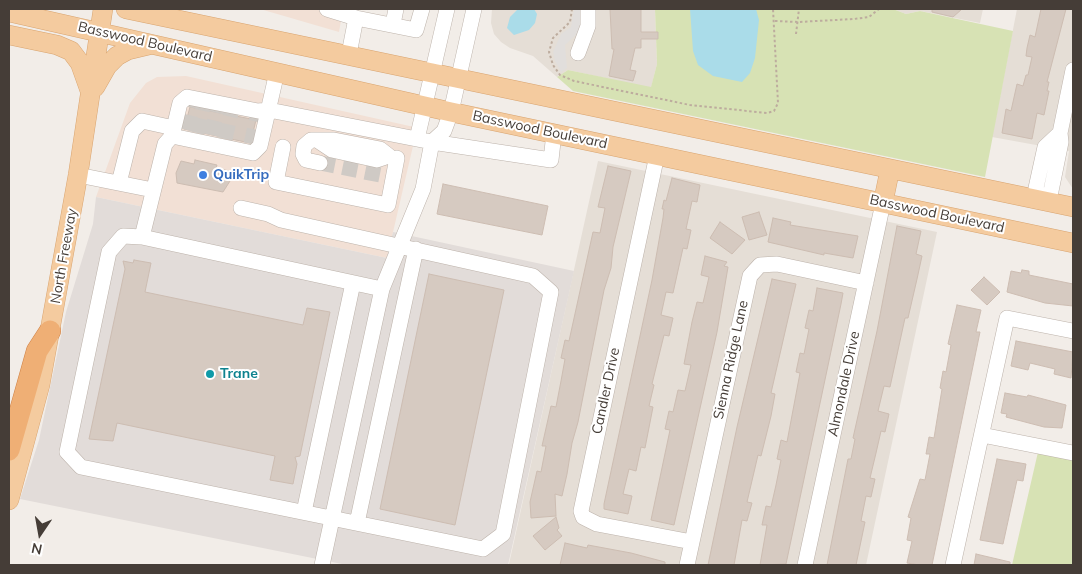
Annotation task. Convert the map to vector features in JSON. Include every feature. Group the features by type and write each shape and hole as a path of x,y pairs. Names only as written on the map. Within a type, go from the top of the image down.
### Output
{"highway":[{"path":"9,450 37,351 50,330"}],"main road":[{"name":"North Freeway","path":"9,500 33,415 50,330 78,175 103,9"},
{"name":"Basswood Boulevard","path":"126,9 349,54 1073,207"},
{"name":"Basswood Boulevard","path":"9,12 451,112 1073,243"},
{"path":"13,36 57,45 71,51 80,63 91,95"},
{"path":"91,95 107,66 118,56 128,50 152,44"},
{"path":"883,203 890,169"}],"street":[{"path":"327,9 356,18 416,30 422,9"},
{"path":"392,24 396,9"},
{"path":"283,147 276,182 388,205 389,177 393,157 410,137 424,105 447,9"},
{"path":"322,565 382,288 423,189 432,142 444,131 451,112 474,9"},
{"path":"578,53 588,26 588,9"},
{"path":"349,54 356,18"},
{"path":"1060,133 1061,142 1051,191 1042,200 1036,188 1044,147 1060,133 1069,113 1073,70"},
{"path":"119,183 132,131 142,121 198,137 245,147 253,153 260,146 256,113 277,72"},
{"path":"198,137 180,103 187,97 212,105 256,113 321,119 432,142 551,160 554,133"},
{"path":"317,140 321,119"},
{"path":"142,237 165,144 198,137"},
{"path":"320,163 306,160 303,154 304,146 311,140 393,157"},
{"name":"Candler Drive","path":"657,155 581,510 584,517 597,524 692,542"},
{"path":"1043,155 1058,158"},
{"path":"78,175 153,190"},
{"name":"Almondale Drive","path":"805,565 883,203"},
{"path":"241,208 533,276 551,292 503,534 483,549 80,468 68,452 109,252 122,236 142,237 382,288"},
{"path":"357,523 416,249"},
{"name":"Sienna Ridge Lane","path":"687,565 750,276 760,265 777,264 866,283"},
{"path":"304,512 353,282"},
{"path":"953,565 1008,318 1073,331"},
{"path":"982,434 1073,453"}],"path":[{"path":"572,9 570,22 553,38 549,52 553,65 560,75 574,81 668,100 754,113 774,111 778,104 773,9"},
{"path":"796,34 799,9"},
{"path":"774,21 798,22 869,17 879,9"}],"shaded area":[{"path":"260,9 343,9 339,32"},
{"path":"492,9 655,9 657,64 651,88 568,70 557,77 533,56 510,48 501,42 494,34 491,23"},
{"path":"574,9 583,9 580,31 565,45 567,68 561,72 553,52 561,34 571,27"},
{"path":"893,9 983,9 980,23 920,11 906,14"},
{"path":"1017,9 1073,9 1073,189 1065,177 1069,151 992,137"},
{"path":"186,76 414,127 413,146 387,258 96,197 130,103 146,83 157,77"},
{"path":"598,161 937,232 866,565 509,564"},
{"path":"96,197 387,258 393,232 574,271 508,565 347,565 20,499 39,440 66,312 93,224"}],"green space":[{"path":"655,9 893,9 906,14 920,11 1013,31 985,177 573,91 557,77 568,70 651,87 657,64"},
{"path":"1038,452 1073,460 1073,565 1012,565"}],"water":[{"path":"518,9 534,9 537,14 535,23 529,30 514,35 507,28 510,17"},
{"path":"690,9 756,9 759,20 755,58 750,73 742,82 713,76 698,65 693,51"}],"building":[{"path":"610,9 641,9 641,32 658,32 658,39 641,39 641,48 635,48 630,70 636,71 633,81 609,76 614,49 612,49"},
{"path":"932,9 962,9 953,17 932,12"},
{"path":"1041,9 1066,9 1047,82 1049,82 1047,91 1049,91 1044,115 1037,113 1032,139 1002,133 1006,109 1011,111 1017,84 1023,86 1026,75 1028,75 1032,57 1026,56 1027,48 1030,35 1035,37"},
{"name":"QuikTrip","path":"190,107 256,120 250,143 184,129"},
{"name":"QuikTrip","path":"195,160 217,165 216,168 229,171 230,181 223,192 177,183 176,173 181,161 194,164"},
{"path":"608,166 631,171 613,247 611,268 604,290 567,474 562,496 555,494 556,516 531,518 530,502 537,471 541,472 546,446 542,446 551,406 556,407 565,359 561,358 565,340 569,341 593,232 600,233 605,208 598,207"},
{"path":"672,178 700,185 697,202 692,201 686,229 691,230 687,249 683,248 673,293 666,292 661,315 673,318 669,336 664,335 652,384 654,385 649,406 653,407 645,448 641,447 636,471 629,469 623,494 632,496 628,514 604,509 604,504 652,280 663,218 664,209 662,209"},
{"path":"443,184 548,206 542,235 437,214"},
{"path":"759,212 767,235 749,240 742,217"},
{"path":"773,218 791,222 790,225 858,236 853,258 824,253 824,255 768,242"},
{"path":"720,222 745,240 732,254 710,238"},
{"path":"897,226 921,231 916,254 922,256 908,318 905,318 890,387 884,386 878,411 889,414 885,432 881,431 870,478 875,479 871,497 866,496 861,521 865,522 856,565 827,565 848,459 851,459 855,439 853,438 877,331"},
{"path":"705,256 727,262 724,266 728,267 717,332 674,525 651,520 670,430 665,429 669,411 673,412 678,390 685,391 691,365 684,364 692,322 697,302 703,303 709,277 701,275"},
{"name":"Trane","path":"134,260 151,263 145,292 303,325 307,308 330,312 300,456 295,457 297,464 293,484 270,480 275,456 117,423 113,441 89,439 125,269 123,261 133,263"},
{"path":"1022,270 1029,271 1029,275 1073,284 1073,306 1045,303 1007,292 1011,271 1021,273"},
{"path":"429,274 504,290 455,525 380,509"},
{"path":"984,277 1000,292 987,305 971,290"},
{"path":"772,279 796,284 771,393 775,394 771,416 761,456 758,455 747,502 752,503 747,521 742,520 734,565 708,565 737,427"},
{"path":"817,288 843,293 841,304 786,564 760,565 767,525 762,525 766,506 771,507 776,485 781,460 777,459 781,440 787,442 800,373 796,372 800,353 804,354 809,329 805,328 809,310 813,311"},
{"path":"957,305 981,310 976,332 980,332 932,565 907,563 912,541 907,540 911,518 908,517 920,479 925,480 930,454 926,454 929,437 934,438 942,389 940,388 943,371 946,372 951,345 948,344"},
{"path":"1016,341 1073,352 1071,378 1054,374 1055,369 1030,363 1028,370 1011,366"},
{"path":"1005,393 1027,397 1028,395 1066,405 1062,428 1044,427 1006,417 1007,414 1001,413"},
{"path":"997,459 1026,464 1023,481 1017,480 1003,544 980,540"},
{"path":"556,517 559,528 557,530 562,536 545,550 533,536"},
{"path":"565,543 587,548 588,545 631,553 665,562 665,565 560,565"},
{"path":"976,554 1010,562 1010,565 974,565"}],"tunnel":[{"path":"187,130 193,104"},
{"path":"197,133 203,107"},
{"path":"211,135 217,110"},
{"path":"225,139 231,113"},
{"path":"251,144 257,118"},
{"path":"320,163 385,176"}],"place":[{"name":"QuikTrip","path":"203,175"},
{"name":"Trane","path":"210,374"}]}
